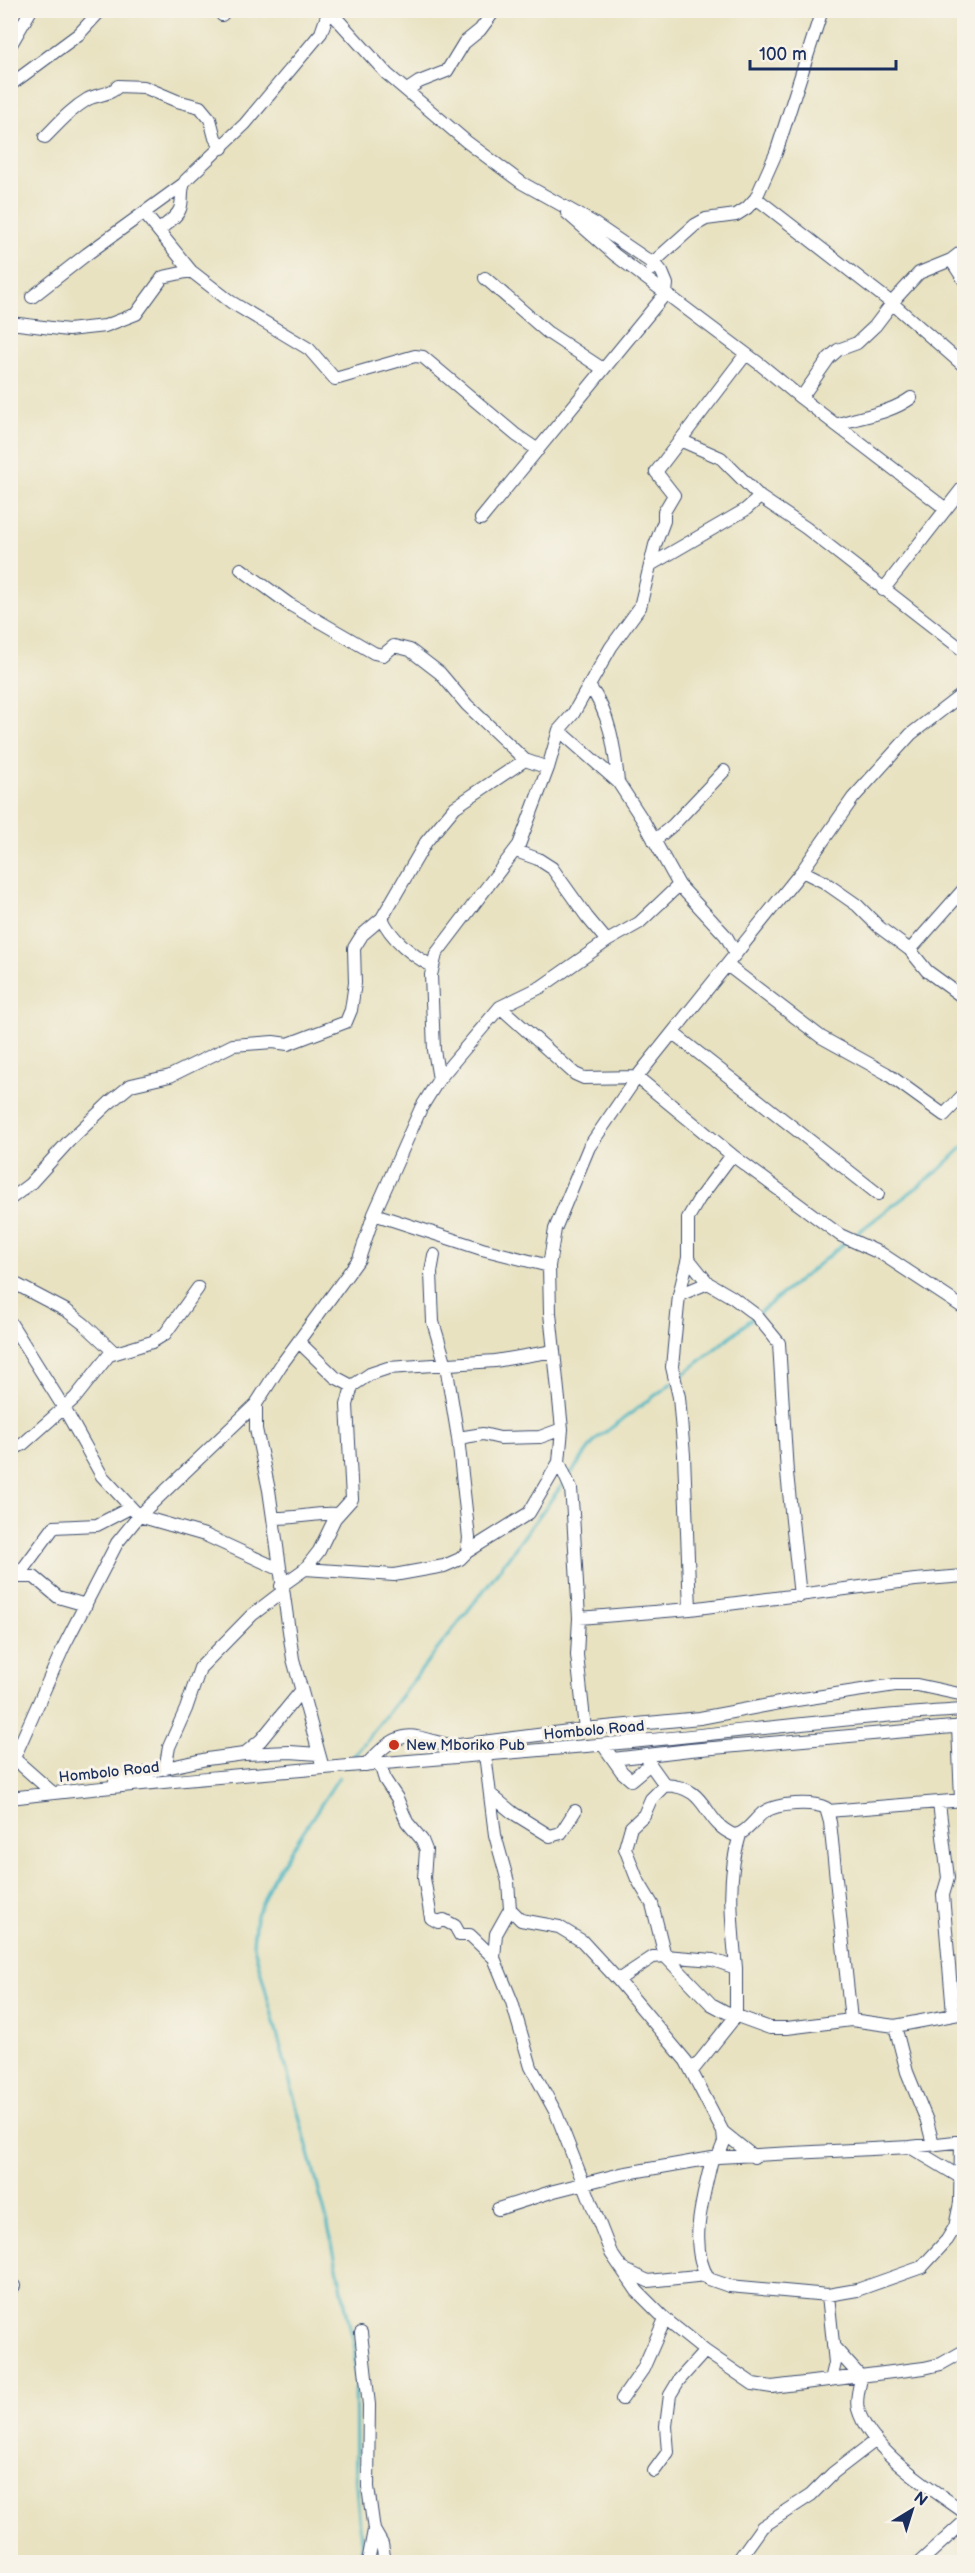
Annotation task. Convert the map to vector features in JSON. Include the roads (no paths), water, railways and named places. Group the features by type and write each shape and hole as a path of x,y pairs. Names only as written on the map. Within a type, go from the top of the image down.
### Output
{"street":[{"path":"10,46 31,10"},
{"path":"10,85 79,34 101,10"},
{"path":"32,297 182,185 222,148 321,33 329,10 374,61 467,142 522,183 535,188 592,222 653,263 662,272 667,284 666,293 481,519"},
{"path":"407,90 419,82 447,71 464,44 480,30 495,10"},
{"path":"651,281 653,263 695,225 706,219 736,215 756,198 776,153 822,10"},
{"path":"45,137 70,111 89,99 114,90 118,86 144,87 177,101 200,107 210,119 215,138 222,148"},
{"path":"159,230 180,209 182,185"},
{"path":"756,198 893,304 964,366"},
{"path":"555,202 586,231 946,509"},
{"path":"144,213 191,271 231,302 309,349 335,379 415,356 423,357 516,435 538,450"},
{"path":"801,398 829,358 838,350 856,343 875,326 919,273 951,260 964,250"},
{"path":"951,260 964,280"},
{"path":"10,323 68,330 105,326 136,314 163,277 191,271"},
{"path":"485,278 548,332 603,369"},
{"path":"439,1079 434,1050 432,966 440,946 516,851 548,768 559,730 573,714 606,654 640,607 655,545 664,521 664,512 674,495 656,472 746,354"},
{"path":"836,425 872,415 902,404 911,398"},
{"path":"680,440 721,458 760,497 806,528 964,651"},
{"path":"883,590 964,486"},
{"path":"652,564 745,510 760,497"},
{"path":"241,569 289,604 374,653 383,655 394,646 410,650 440,673 467,705 525,760 548,768"},
{"path":"589,686 602,707 615,750 618,782"},
{"path":"305,1569 394,1575 444,1566 460,1559 467,1552 529,1514 559,1462 562,1429 548,1289 549,1266 555,1229 584,1156 637,1077 802,871 853,798 920,726 964,693"},
{"path":"559,730 618,782 679,885 726,936 736,954"},
{"path":"10,1199 30,1184 64,1146 131,1085 170,1076 233,1045 273,1042 288,1044 346,1022 351,1010 355,983 354,948 362,935 382,918 426,842 455,807 525,760"},
{"path":"654,841 673,825 724,771"},
{"path":"516,851 552,868 607,941"},
{"path":"802,871 845,896 869,915 879,927 910,950 927,970 964,998"},
{"path":"53,1793 12,1756 111,1553 135,1512 256,1404 281,1365 300,1343 359,1259 374,1215 421,1108 439,1079 500,1007 541,987 607,941 639,923 679,885"},
{"path":"910,950 964,888"},
{"path":"382,918 389,930 410,952 432,966"},
{"path":"727,965 821,1037 863,1059 944,1114 964,1094"},
{"path":"500,1007 575,1074 593,1079 637,1077 732,1155 840,1235 882,1254 964,1308"},
{"path":"672,1033 878,1194"},
{"path":"690,1609 679,1397 672,1367 679,1295 688,1258 688,1218 699,1199 732,1155"},
{"path":"374,1215 482,1249 549,1266"},
{"path":"434,1255 431,1272 433,1322 446,1365 458,1438 469,1538 467,1552"},
{"path":"688,1258 708,1283 756,1315 779,1343 787,1473 800,1596"},
{"path":"10,1281 67,1311 114,1352"},
{"path":"679,1295 708,1283"},
{"path":"10,1451 23,1444 64,1408 81,1391 104,1359 114,1352 162,1337 198,1288"},
{"path":"10,1322 64,1408 102,1476 135,1512 205,1535 279,1569"},
{"path":"300,1343 335,1377 352,1386"},
{"path":"165,1769 169,1748 200,1668 252,1615 305,1569 319,1551 338,1514 352,1499 347,1405 352,1386 370,1374 388,1368 495,1361 554,1351"},
{"path":"256,1404 256,1429 273,1518 281,1589 301,1691 322,1768"},
{"path":"458,1438 483,1434 500,1438 540,1437 562,1429"},
{"path":"559,1462 571,1489 579,1618 578,1655 585,1729"},
{"path":"14,1577 54,1527 97,1526 135,1512"},
{"path":"273,1518 293,1518 308,1514 338,1514"},
{"path":"579,1618 690,1609 915,1580 964,1576"},
{"path":"14,1577 34,1577 58,1597 86,1605"},
{"path":"366,1766 392,1742 408,1736 441,1744 459,1745 585,1729 700,1718 895,1685 917,1685 964,1695"},
{"path":"244,1754 261,1740 301,1691"},
{"name":"Hombolo Road","path":"10,1798 97,1788 603,1745 908,1713 964,1710"},
{"path":"613,1759 961,1726 963,1800 828,1811 817,1805 774,1807 765,1811 740,1835 734,1854 731,1916 736,1968 736,2016 692,2071"},
{"path":"603,1745 631,1780 650,1764 665,1785"},
{"path":"97,1788 134,1775 207,1759 244,1754 290,1752 318,1754"},
{"path":"485,1754 497,1849 508,1882 510,1909 496,1934 494,1958"},
{"path":"380,1764 385,1780 397,1798 406,1822 424,1845 426,1856 424,1878 431,1918 438,1922 444,1920 455,1926 460,1935 470,1935 494,1958 512,2002 531,2067 553,2106 601,2229 620,2268 637,2290 665,2319 705,2351 753,2384 779,2388 933,2366 948,2361 964,2351"},
{"path":"740,1835 729,1833 721,1826 690,1789 665,1785 651,1799 644,1815 631,1827 625,1848 637,1880 652,1904 665,1956 711,2004 757,2024 778,2028 851,2020 895,2026 921,2023 959,2013 943,1895 948,1878 939,1803"},
{"path":"490,1794 513,1813 550,1836 561,1833 575,1811"},
{"path":"828,1811 851,2020"},
{"path":"498,2210 621,2174 715,2158 910,2147 963,2141 960,2203 955,2227 922,2267 877,2284 828,2295 729,2286 712,2282 702,2265 699,2228 715,2158 724,2142 723,2132 692,2071 671,2042 582,1941 559,1927 521,1920 510,1909"},
{"path":"618,1980 653,1957 713,1960 736,1968"},
{"path":"895,2026 907,2072 927,2121 933,2144"},
{"path":"723,2132 754,2157"},
{"path":"910,2147 960,2177"},
{"path":"620,2268 648,2281 706,2275"},
{"path":"828,2295 835,2363 831,2380"},
{"path":"622,2399 643,2369 665,2319"},
{"path":"361,2333 369,2405 368,2487 374,2530 368,2562"},
{"path":"833,2346 861,2377 858,2409 876,2440 926,2486 964,2512"},
{"path":"654,2471 668,2452 666,2424 672,2391 705,2351"},
{"path":"737,2562 762,2527 816,2491 833,2473 876,2440"},
{"path":"921,2562 964,2522"},
{"path":"374,2530 382,2544 385,2562"}],"waterway":[{"path":"852,1237 937,1172 964,1146"},
{"path":"759,1313 847,1241"},
{"path":"678,1379 754,1317"},
{"path":"569,1476 596,1439 672,1383"},
{"path":"354,1756 484,1590 565,1481"},
{"path":"339,1777 272,1879 256,1917 253,1943 327,2221 355,2349 356,2484 362,2550 356,2562"}],"place":[{"name":"New Mboriko Pub","path":"394,1745"}]}
